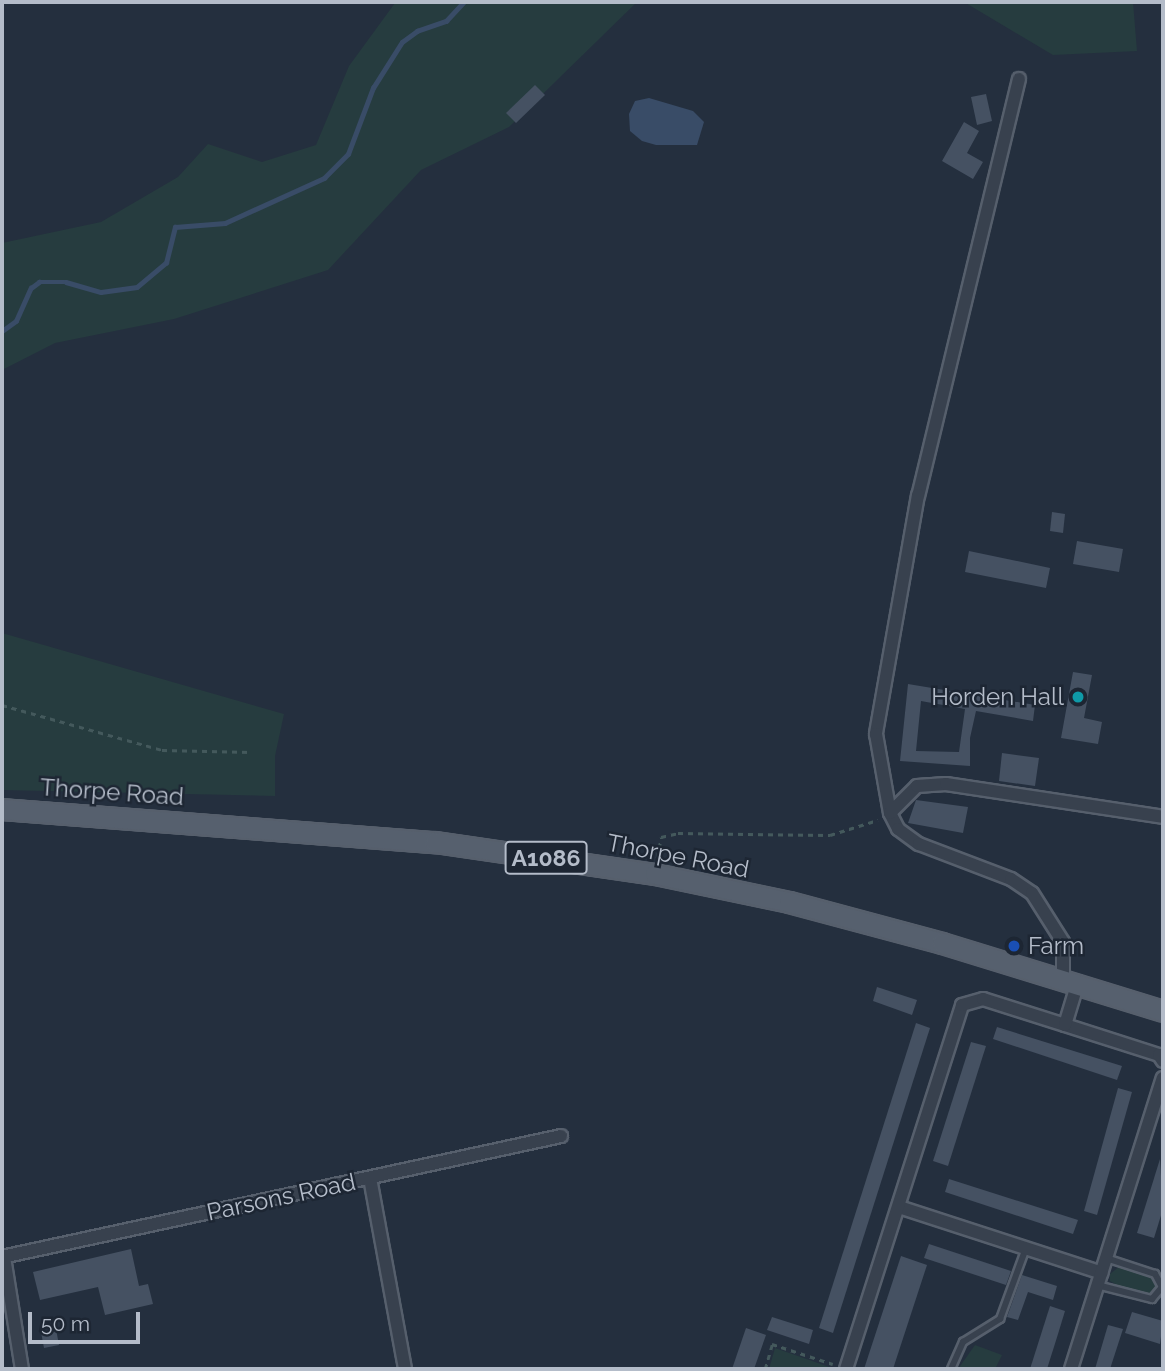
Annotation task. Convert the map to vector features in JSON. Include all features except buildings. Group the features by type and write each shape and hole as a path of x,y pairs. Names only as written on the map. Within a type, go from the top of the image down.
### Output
{"main road":[{"name":"Thorpe Road","path":"2,809 435,842 655,874 789,902 1071,980 1163,1011"}],"street":[{"path":"1019,79 918,495 876,734 890,813 898,829 919,844 1011,879 1032,893 1063,942 1071,980 1065,1025"},
{"path":"890,813 917,786 946,784 1163,817"},
{"path":"846,1369 900,1207 962,1005 983,999 1159,1055 1163,1062"},
{"path":"1071,1369 1163,1077"},
{"name":"Parsons Road","path":"3,1257 561,1136"},
{"path":"370,1178 405,1369"},
{"path":"900,1207 1026,1248 1099,1279"},
{"path":"3,1257 22,1369"}],"lane":[{"path":"951,1369 962,1342 1000,1319 1026,1248"},
{"path":"1099,1279 1152,1299 1162,1287 1155,1274 1106,1258"}],"path":[{"path":"2,705 162,750 251,751"},
{"path":"655,874 661,837 677,833 831,835 859,830 890,813"},
{"path":"765,1369 772,1344 846,1369"}],"green space":[{"path":"637,2 509,127 421,170 328,270 174,319 55,343 2,370 2,243 101,222 178,177 208,144 262,162 316,145 349,66 395,3"},
{"path":"964,2 1133,2 1137,51 1053,55"},
{"path":"2,633 284,714 275,756 275,796 2,790"},
{"path":"1120,1266 1155,1278 1159,1288 1152,1295 1110,1281 1110,1274"},
{"path":"975,1345 1002,1355 995,1369 958,1369"},
{"path":"775,1348 835,1369 769,1369"}],"water":[{"path":"649,98 693,111 704,122 697,145 656,145 642,141 630,131 629,114 635,101"}],"waterway":[{"path":"2,331 16,321 31,288 39,282 66,282 101,292 137,287 166,263 175,227 225,223 324,178 348,154 373,88 402,42 417,31 446,21 464,2"}],"place":[{"name":"Horden Hall","path":"1078,697"},
{"name":"Farm","path":"1014,946"}]}
